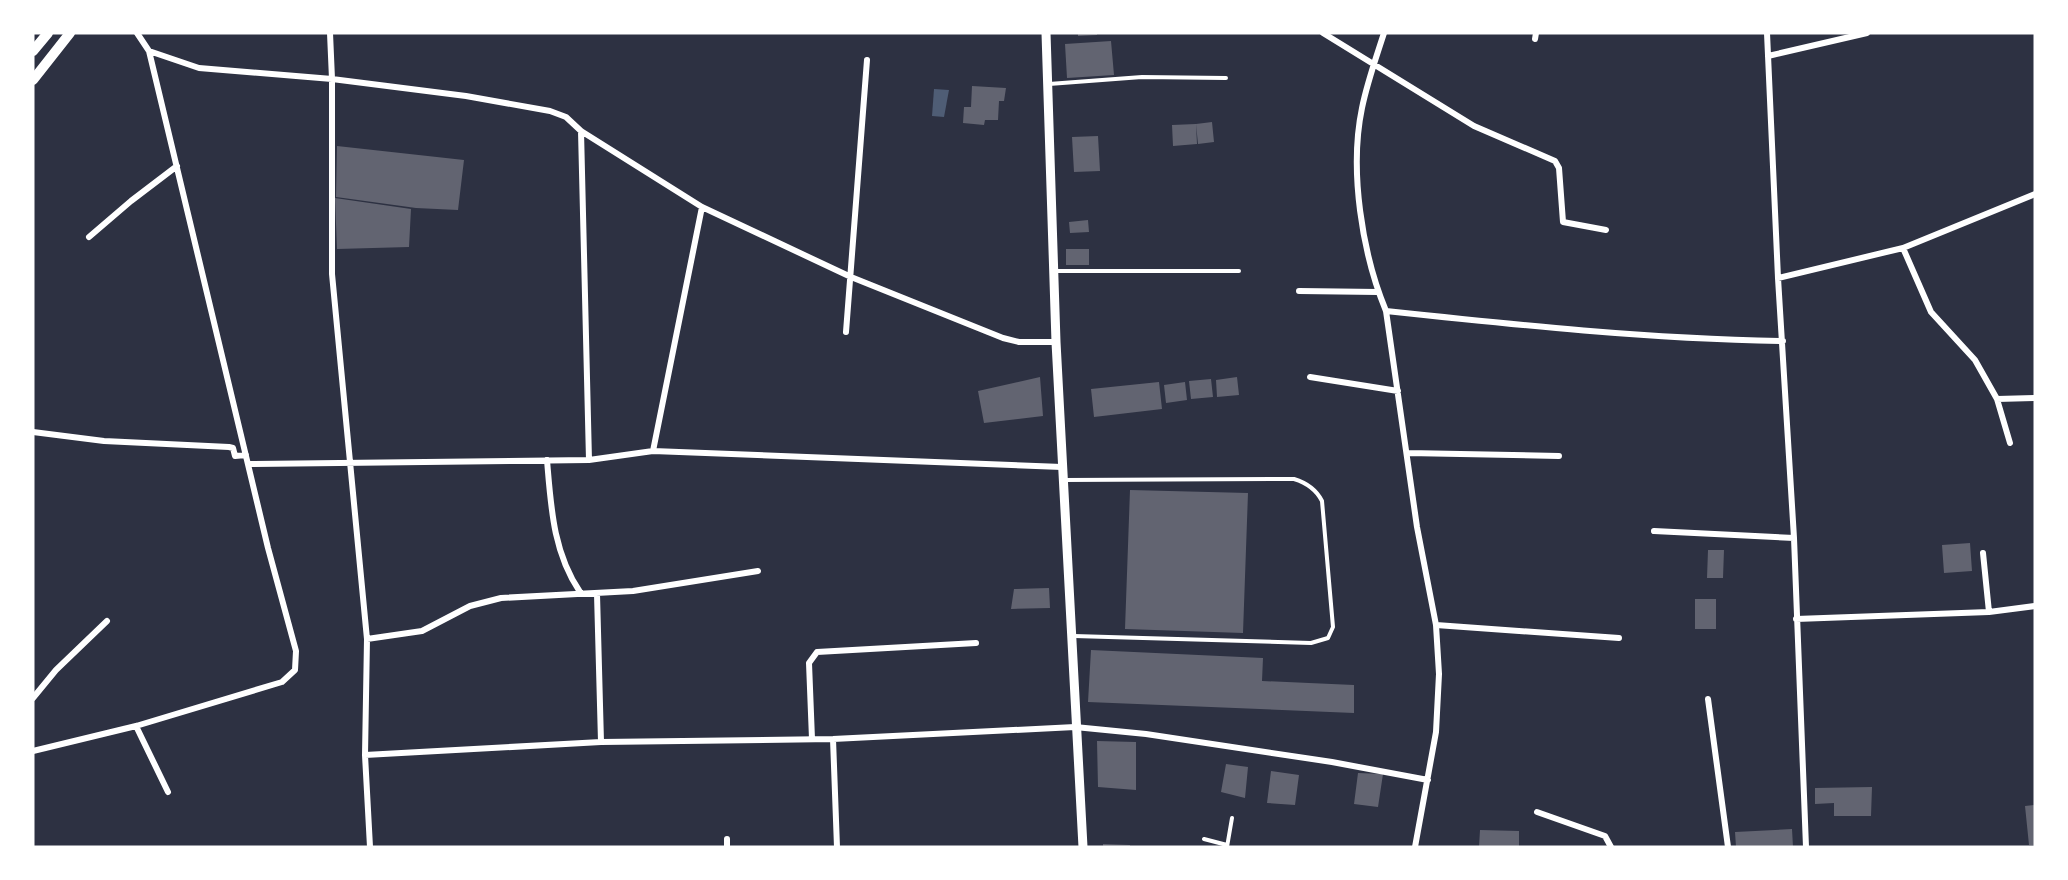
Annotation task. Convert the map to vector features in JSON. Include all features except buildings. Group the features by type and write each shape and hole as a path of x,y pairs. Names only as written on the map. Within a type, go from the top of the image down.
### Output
{"main road":[{"path":"34,46 48,33"},
{"path":"33,80 70,33"}],"street":[{"path":"33,751 136,726 282,682 295,669 296,651 268,548 149,51 137,33"},
{"path":"330,33 332,274 352,463 367,639 365,754 370,847"},
{"path":"1046,33 1056,342 1083,847"},
{"path":"1323,33 1474,126 1555,161 1559,168 1563,222 1606,230"},
{"path":"1383,33 1362,107 1358,145 1361,211 1378,292 1386,311 1417,527 1436,625 1439,686 1436,732 1415,847"},
{"path":"1767,33 1778,278 1794,538 1806,847"},
{"path":"1768,56 1867,33"},
{"path":"149,51 199,68 332,79 466,96 550,111 566,117 581,131 702,207 851,277 1003,339 1019,342 1056,342"},
{"path":"846,332 867,60"},
{"path":"581,131 589,460"},
{"path":"89,237 177,166"},
{"path":"1778,278 1903,248 2035,194"},
{"path":"653,451 702,207"},
{"path":"1903,248 1931,312 1975,360 1997,399 2010,443"},
{"path":"1299,291 1378,292"},
{"path":"1386,311 1628,334 1714,340 1783,341"},
{"path":"1310,377 1398,391"},
{"path":"1997,399 2035,398"},
{"path":"33,432 104,441 229,447 233,448 236,456 246,455"},
{"path":"249,464 589,460 653,451 1062,467"},
{"path":"1408,453 1559,456"},
{"path":"547,460 555,537 571,579 580,592"},
{"path":"1654,531 1794,538"},
{"path":"1983,553 1989,612"},
{"path":"367,639 422,631 470,606 501,598 580,592 597,594 758,571"},
{"path":"597,594 601,742"},
{"path":"1796,619 1989,612 2035,606"},
{"path":"33,698 56,670 107,621"},
{"path":"1436,625 1619,638"},
{"path":"812,739 809,663 817,652 976,642"},
{"path":"1708,699 1728,847"},
{"path":"136,726 168,792"},
{"path":"365,754 601,742 833,739 1075,727 1146,734 1332,762 1428,780"},
{"path":"833,739 837,847"},
{"path":"1537,812 1605,836 1611,847"},
{"path":"727,839 727,847"}],"lane":[{"path":"1049,84 1142,77 1226,78"},
{"path":"1053,271 1239,271"},
{"path":"1063,480 1294,480 1304,482 1318,494 1322,501 1333,627 1328,638 1311,643 1070,636"},
{"path":"1204,839 1227,846 1232,818"}],"water":[{"path":"934,89 949,90 944,117 932,116"}]}
